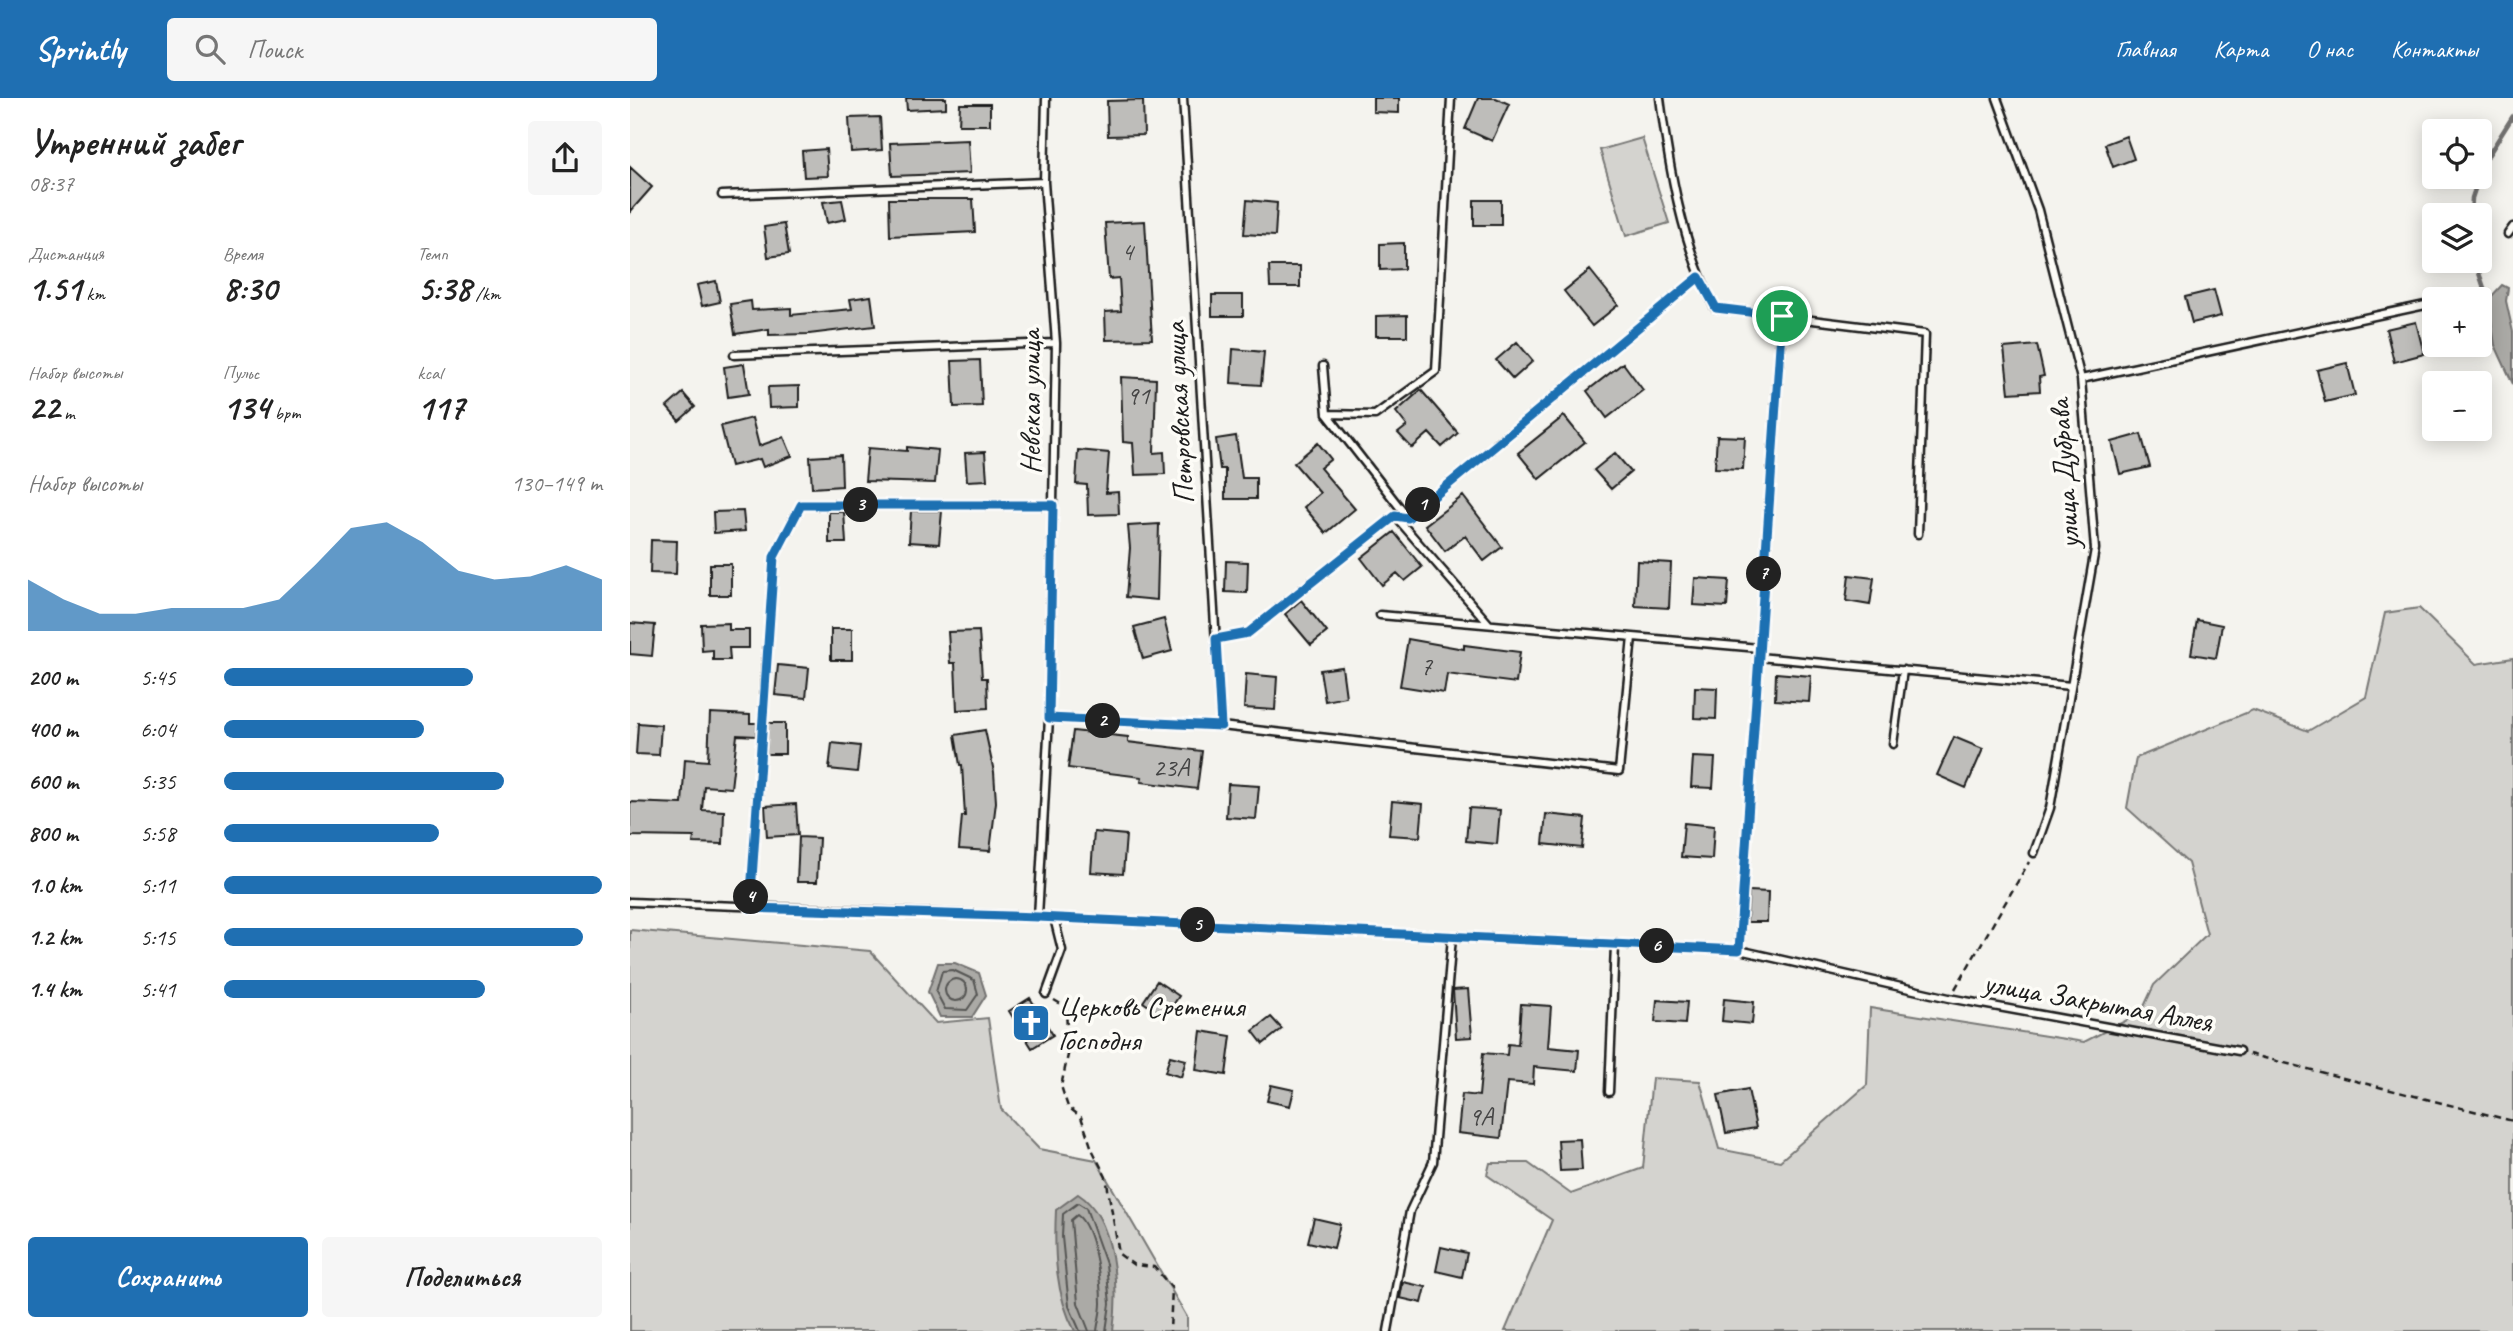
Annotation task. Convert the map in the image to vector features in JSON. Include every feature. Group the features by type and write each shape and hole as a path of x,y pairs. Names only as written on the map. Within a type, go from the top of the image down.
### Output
{"lane":[{"name":"Невская улица","path":"1038,917 1049,718 1056,343 1044,182 1046,98"},
{"name":"Петровская улица","path":"1183,98 1221,726"},
{"path":"1327,414 1375,415 1436,371 1451,98"},
{"path":"1660,98 1666,148 1699,277 1716,308 1925,334 1919,534"},
{"name":"улица Дубрава","path":"1997,98 2038,210 2081,379 2095,549 2050,808 2034,853"},
{"path":"722,195 1044,182"},
{"path":"2508,234 2513,227"},
{"path":"1216,639 1248,633 1395,516 1408,518 1699,277"},
{"path":"2081,379 2422,306"},
{"path":"1739,950 1782,316"},
{"path":"734,355 1056,343"},
{"path":"1323,366 1327,414 1408,518"},
{"path":"750,908 774,557 801,505 1053,505"},
{"path":"1395,516 1489,624"},
{"path":"1380,615 1759,648"},
{"path":"1049,718 1221,726 1619,771 1632,637"},
{"path":"1759,657 2071,686"},
{"path":"1893,744 1903,670"},
{"name":"улица Закрытая Аллея","path":"630,902 1038,917 1739,950 1949,998 2239,1051"},
{"path":"1045,995 1062,950 1054,918"},
{"path":"1388,1331 1410,1211 1433,1162 1452,937"},
{"path":"1609,1092 1615,945"}],"path":[{"path":"1949,998 2034,853"},
{"path":"1045,995 1066,1007 1068,1055 1061,1086 1068,1107 1082,1117 1092,1149 1107,1177 1119,1254 1134,1265 1154,1267 1172,1288 1170,1331"},
{"path":"2239,1051 2513,1121"}],"shaded area":[{"path":"1642,138 1669,223 1626,236 1600,150"},
{"path":"2419,608 2476,664 2513,658 2513,1331 1505,1331 1552,1220 1487,1175 1490,1163 1528,1163 1571,1194 1643,1168 1652,1078 1700,1081 1719,1149 1780,1161 1867,1085 1870,1008 2084,1042 2141,1013 2154,985 2207,934 2188,863 2127,808 2136,758 2253,710 2308,731 2366,697 2385,613"},
{"path":"630,930 870,951 936,1023 988,1018 1001,1109 1039,1149 1096,1160 1187,1317 1187,1331 630,1331"}],"water":[{"path":"2502,285 2508,288 2506,301 2513,332 2513,384 2495,345 2492,296"},
{"path":"938,963 955,963 979,973 986,995 972,1017 940,1017 928,992"},
{"path":"1078,1194 1091,1205 1100,1220 1112,1256 1115,1276 1113,1331 1075,1331 1063,1303 1057,1272 1056,1210"}],"building":[{"path":"906,98 946,98 946,108 907,110"},
{"path":"1373,98 1399,98 1399,113 1373,112"},
{"path":"1478,98 1496,98 1509,104 1492,141 1465,129"},
{"path":"1143,100 1144,135 1108,136 1107,101"},
{"path":"960,104 990,104 990,125 959,125"},
{"path":"880,117 882,150 851,152 849,118"},
{"path":"2126,136 2134,159 2113,167 2105,144"},
{"path":"968,140 970,173 892,176 890,143"},
{"path":"826,149 828,176 804,177 802,151"},
{"path":"630,167 652,187 630,212"},
{"path":"889,199 973,199 975,232 890,236"},
{"path":"842,200 846,219 827,223 823,202"},
{"path":"1247,200 1277,203 1275,236 1244,234"},
{"path":"1474,200 1501,200 1501,225 1474,225"},
{"path":"1145,221 1152,339 1106,340 1105,312 1121,311 1119,278 1109,279 1105,223"},
{"path":"784,224 789,254 768,257 764,227"},
{"path":"1404,243 1404,269 1380,270 1380,244"},
{"path":"1269,266 1300,266 1300,287 1270,287"},
{"path":"1590,270 1618,305 1592,326 1564,291"},
{"path":"716,281 720,302 702,306 697,285"},
{"path":"2214,290 2221,316 2192,323 2185,297"},
{"path":"1212,295 1243,295 1243,316 1212,316"},
{"path":"871,296 875,326 809,334 769,335 769,329 735,334 730,304 751,301 752,310 791,308 791,315 852,309 850,299"},
{"path":"1407,315 1407,336 1376,336 1376,316"},
{"path":"2416,322 2422,355 2394,362 2386,329"},
{"path":"1517,342 1533,361 1513,379 1496,360"},
{"path":"2037,345 2044,376 2039,377 2040,391 2009,393 2004,348"},
{"path":"1233,349 1264,352 1261,385 1231,383"},
{"path":"980,360 982,406 954,407 952,361"},
{"path":"1623,363 1643,390 1607,418 1587,391"},
{"path":"2347,363 2355,395 2325,402 2317,370"},
{"path":"744,364 749,394 728,397 724,367"},
{"path":"1121,377 1156,379 1154,453 1164,452 1165,474 1135,475 1133,443 1123,442"},
{"path":"799,386 799,407 769,408 768,387"},
{"path":"1421,390 1458,433 1442,447 1429,433 1412,448 1398,433 1407,426 1396,412"},
{"path":"683,393 695,407 679,421 667,407"},
{"path":"1564,416 1585,442 1539,479 1518,453"},
{"path":"752,418 759,446 784,437 792,456 763,467 760,459 731,466 721,426"},
{"path":"2141,434 2150,467 2120,474 2112,442"},
{"path":"1236,436 1242,478 1256,478 1256,499 1225,499 1225,469 1220,469 1216,439"},
{"path":"1717,436 1745,437 1743,469 1715,468"},
{"path":"1318,443 1331,459 1320,468 1355,509 1326,533 1304,507 1320,493 1294,463"},
{"path":"907,447 938,450 935,483 865,481 868,448 907,451"},
{"path":"1078,450 1109,453 1106,493 1118,492 1119,514 1088,515 1087,485 1076,484"},
{"path":"985,452 987,480 967,481 965,453"},
{"path":"1615,453 1631,472 1611,489 1594,470"},
{"path":"841,455 842,486 812,488 810,457"},
{"path":"1463,496 1502,547 1484,561 1465,536 1445,551 1425,525"},
{"path":"743,511 745,531 714,533 713,512"},
{"path":"911,511 942,511 939,544 909,542"},
{"path":"829,512 844,512 846,543 829,543"},
{"path":"1159,524 1157,600 1126,597 1130,548 1128,526"},
{"path":"1394,532 1422,567 1405,581 1397,573 1382,585 1361,558"},
{"path":"651,540 677,541 676,574 650,573"},
{"path":"1226,561 1248,562 1247,593 1225,592"},
{"path":"1637,561 1671,563 1669,608 1635,606"},
{"path":"710,564 731,564 731,595 710,595"},
{"path":"1849,575 1874,578 1870,605 1846,601"},
{"path":"1695,578 1729,580 1727,607 1693,605"},
{"path":"1301,600 1327,632 1311,645 1285,614"},
{"path":"1164,619 1172,651 1143,659 1134,627"},
{"path":"2197,620 2222,625 2216,658 2191,654"},
{"path":"630,623 655,625 652,656 630,654"},
{"path":"729,623 729,630 749,630 749,648 729,648 730,660 713,660 713,650 702,651 701,624"},
{"path":"831,629 852,629 852,660 831,660"},
{"path":"979,631 982,678 987,678 988,708 957,710 955,663 950,663 948,632"},
{"path":"1408,639 1464,649 1464,645 1520,652 1516,683 1447,674 1444,693 1400,686"},
{"path":"778,665 809,668 806,698 775,695"},
{"path":"1342,667 1346,697 1325,701 1320,670"},
{"path":"1776,673 1811,676 1809,702 1775,700"},
{"path":"1246,674 1277,677 1275,710 1244,708"},
{"path":"1695,687 1717,688 1716,719 1694,718"},
{"path":"710,713 750,715 750,723 757,723 756,736 737,735 731,788 704,786 702,810 724,811 723,844 693,843 694,837 630,836 630,802 682,804 685,759 708,761"},
{"path":"638,723 661,725 659,755 636,754"},
{"path":"768,723 785,723 785,754 766,754"},
{"path":"985,730 994,772 996,802 990,851 959,849 962,816 965,816 962,765 955,735"},
{"path":"1073,731 1128,737 1128,742 1202,751 1197,789 1141,782 1142,777 1068,768"},
{"path":"1954,737 1983,749 1966,788 1937,775"},
{"path":"832,743 860,746 857,772 829,769"},
{"path":"1693,757 1715,758 1713,788 1691,787"},
{"path":"1228,784 1259,786 1256,819 1226,817"},
{"path":"1392,801 1423,804 1420,837 1389,835"},
{"path":"796,804 798,835 767,837 765,806"},
{"path":"1469,808 1500,810 1497,844 1466,841"},
{"path":"1546,814 1585,818 1582,848 1543,844"},
{"path":"1684,823 1714,826 1712,859 1681,857"},
{"path":"1094,832 1126,835 1123,874 1091,872"},
{"path":"799,837 819,838 817,882 797,882"},
{"path":"1749,891 1768,892 1767,922 1747,922"},
{"path":"1157,981 1179,996 1165,1017 1143,1002"},
{"path":"1468,989 1472,1037 1456,1038 1453,990"},
{"name":"Церковь Сретения Господня","path":"1030,998 1053,1035 1032,1048 1009,1011"},
{"path":"1724,999 1754,1002 1752,1024 1722,1021"},
{"path":"1657,1000 1687,1002 1685,1024 1655,1022"},
{"path":"1521,1004 1551,1006 1548,1047 1579,1050 1577,1071 1534,1067 1533,1084 1507,1082 1501,1138 1458,1133 1462,1094 1479,1096 1483,1053 1507,1055 1508,1044 1518,1045"},
{"path":"1271,1017 1282,1029 1263,1044 1253,1031"},
{"path":"1201,1031 1231,1036 1226,1075 1196,1070"},
{"path":"1170,1056 1186,1060 1181,1077 1165,1072"},
{"path":"1271,1085 1294,1090 1290,1106 1267,1101"},
{"path":"1748,1089 1756,1128 1726,1133 1718,1095"},
{"path":"1580,1139 1582,1170 1560,1171 1558,1140"},
{"path":"1314,1218 1340,1224 1334,1248 1308,1242"},
{"path":"1441,1247 1467,1253 1462,1277 1436,1271"},
{"path":"1403,1282 1426,1287 1422,1303 1400,1298"}],"waterway":[{"path":"2492,149 2513,116"},
{"path":"2472,203 2475,189"},
{"path":"2479,273 2484,287"}],"place":[{"name":"Церковь Сретения Господня","path":"1031,1023"}],"route":[{"path":"1699,277 1716,308 1782,316 1739,950 1038,917 750,908 774,557 801,505 1053,505 1049,718 1221,726 1216,639 1248,633 1395,516 1408,518 1699,277"}]}
